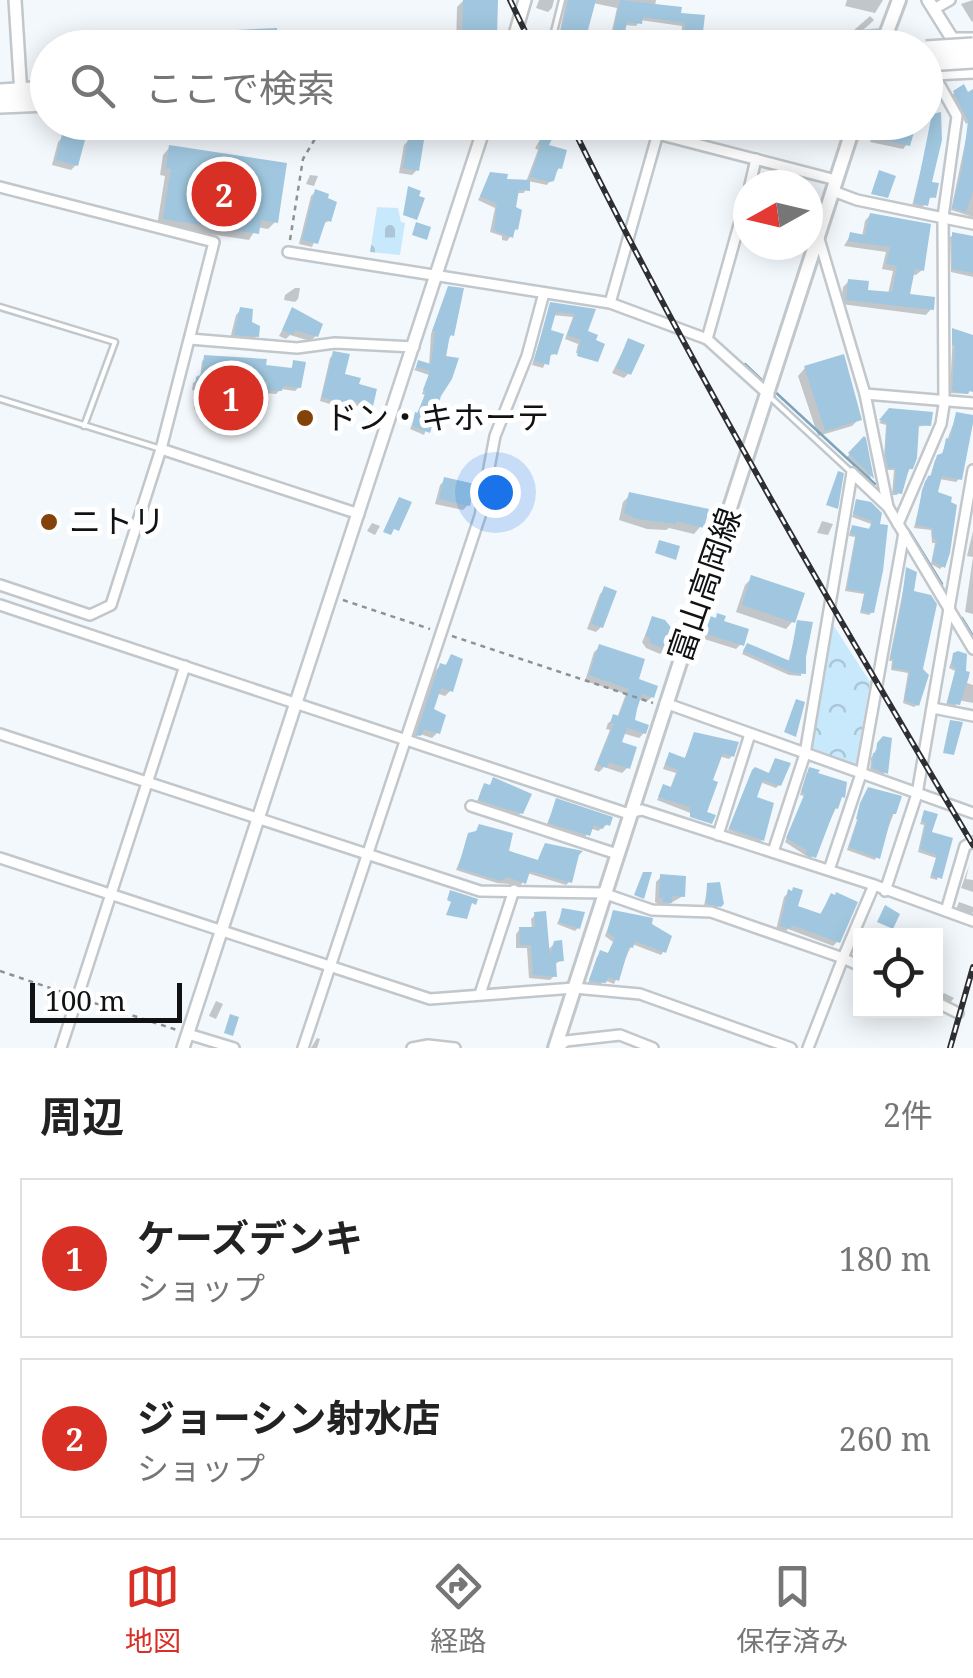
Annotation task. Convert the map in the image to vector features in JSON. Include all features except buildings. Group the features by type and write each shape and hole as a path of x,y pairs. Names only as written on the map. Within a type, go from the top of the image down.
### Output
{"highway":[{"path":"943,47 973,46"},
{"path":"943,67 973,60"},
{"path":"0,92 30,99"},
{"path":"0,105 30,95"}],"main road":[{"path":"888,30 899,0"},
{"name":"富山高岡線","path":"823,226 850,140"},
{"name":"富山高岡線","path":"556,1048 665,703 812,260"}],"street":[{"path":"15,0 21,97"},
{"path":"517,30 526,0"},
{"path":"950,0 931,5 973,73"},
{"path":"952,38 973,38"},
{"path":"943,72 973,73"},
{"path":"829,870 861,774 901,528 941,424 943,218 957,116 943,94"},
{"path":"183,1048 480,140"},
{"path":"610,303 656,140"},
{"path":"684,140 835,185 858,200 973,224"},
{"path":"753,170 756,159"},
{"path":"0,188 214,242 161,449 110,605 90,614 0,586"},
{"path":"707,339 733,246"},
{"path":"288,252 610,303 707,339 768,396"},
{"path":"823,252 866,394 888,507"},
{"path":"303,1048 480,516 495,436 528,356 544,293"},
{"path":"190,339 297,348 335,343 414,347"},
{"path":"866,394 973,404"},
{"path":"161,449 359,514"},
{"path":"885,891 916,794 969,515 973,470"},
{"path":"852,473 888,507 973,649"},
{"path":"773,852 805,754 852,473"},
{"path":"0,605 626,813 642,810 973,920"},
{"path":"61,1048 185,666"},
{"path":"665,703 973,812"},
{"path":"933,708 973,716"},
{"path":"0,734 480,891 604,894 652,910 712,912 853,963"},
{"path":"718,835 750,734"},
{"path":"470,806 617,854"},
{"path":"946,911 965,846 973,842"},
{"path":"0,858 430,999 574,988 640,994 791,1048"},
{"path":"808,1048 874,885"},
{"path":"480,994 514,890"},
{"path":"943,1005 958,1012"},
{"path":"188,1034 234,1048"},
{"path":"556,1048 566,1041 620,1035 653,1048"},
{"path":"412,1048 455,1048"}],"lane":[{"path":"554,30 562,0"},
{"path":"0,307 115,342 84,426"},
{"path":"768,396 852,473"},
{"path":"0,400 161,449"}],"path":[{"path":"288,252 303,160 315,140"},
{"path":"332,597 665,703"},
{"path":"0,972 188,1034"}],"green space":[{"path":"377,207 398,208 401,222 405,223 400,255 370,252"},
{"path":"832,623 870,682 856,765 816,754 811,748"}],"waterway":[{"path":"745,364 766,384"},
{"path":"772,389 875,484"},
{"path":"910,532 942,584"},
{"path":"962,618 973,636"}],"railway":[{"path":"510,0 524,30"},
{"path":"579,140 714,397 973,845"},
{"path":"950,1048 973,967"}],"place":[{"name":"ジョーシン射水店","path":"224,194"},
{"name":"ケーズデンキ","path":"231,398"},
{"name":"ドン・キホーテ","path":"305,418"},
{"name":"ニトリ","path":"49,522"}]}
